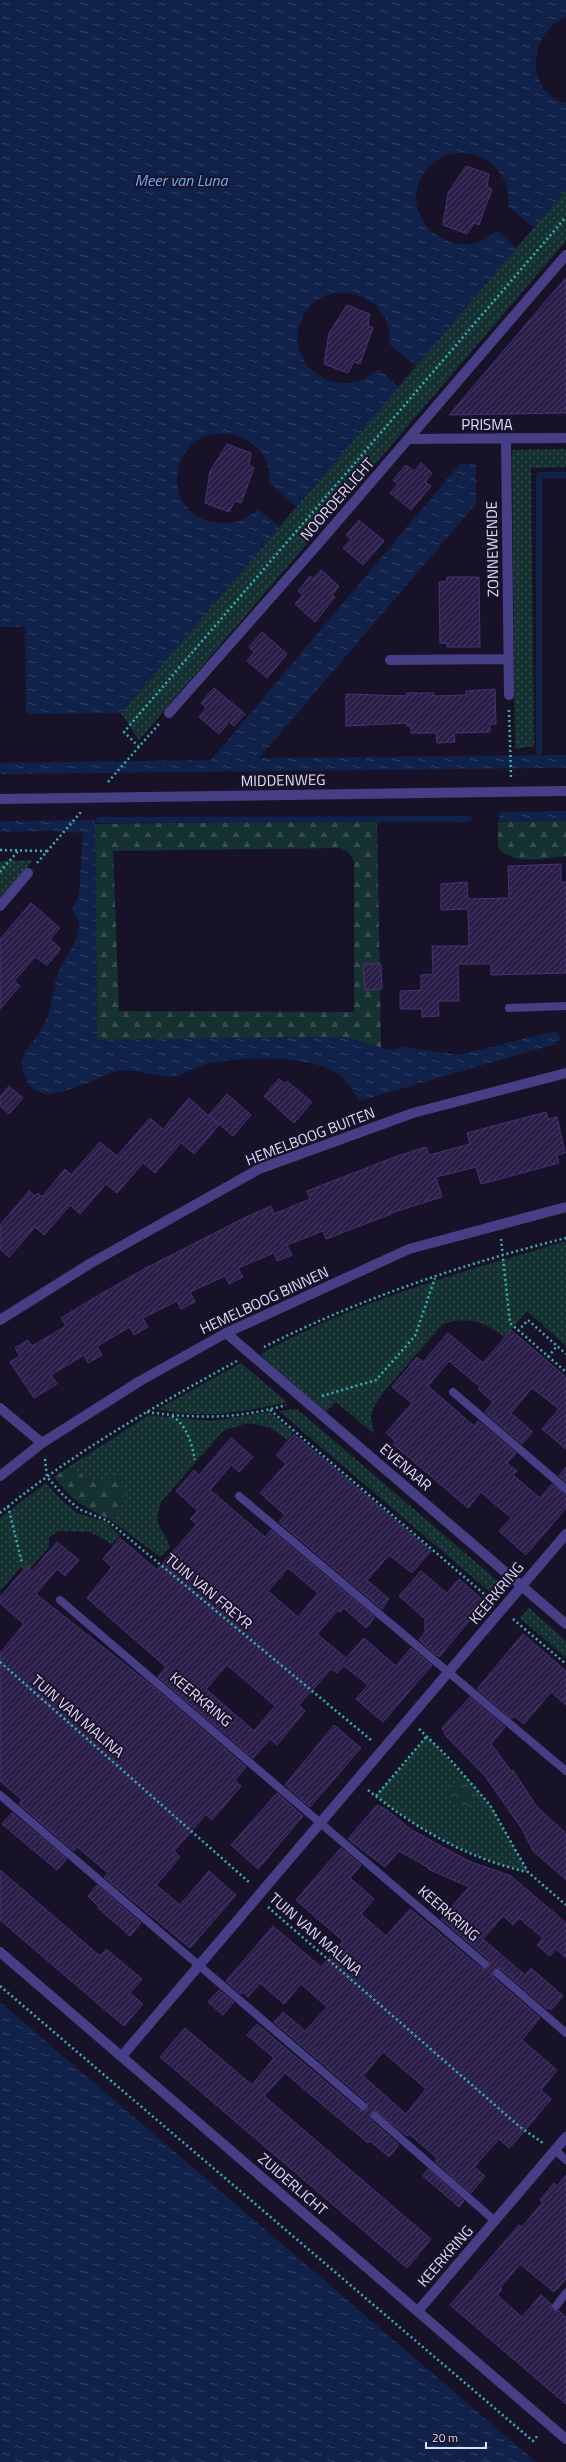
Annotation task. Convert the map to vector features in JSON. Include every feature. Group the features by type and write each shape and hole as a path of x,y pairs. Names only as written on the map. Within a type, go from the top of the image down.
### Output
{"street":[{"name":"NOORDERLICHT","path":"169,713 566,255"},
{"name":"PRISMA","path":"408,439 566,438"},
{"name":"ZONNEWENDE","path":"506,439 509,695"},
{"path":"390,660 508,660"},
{"name":"MIDDENWEG","path":"0,798 566,791"},
{"path":"0,906 28,873"},
{"name":"HEMELBOOG BUITEN","path":"0,1320 91,1263 259,1169 413,1113 566,1073"},
{"name":"HEMELBOOG BINNEN","path":"0,1476 42,1443 140,1381 226,1333 410,1249 566,1207"},
{"name":"EVENAAR","path":"226,1333 566,1624"},
{"path":"0,1408 42,1443"},
{"name":"KEERKRING","path":"122,2056 566,1534"},
{"name":"ZUIDERLICHT","path":"0,1952 566,2438"},
{"name":"KEERKRING","path":"418,2311 566,2137"}],"lane":[{"path":"510,1008 566,1006"},
{"path":"453,1392 566,1489"},
{"path":"240,1496 566,1770"},
{"name":"KEERKRING","path":"60,1600 485,1964"},
{"path":"0,1795 198,1967 363,2106"},
{"path":"497,1973 566,2033"},
{"name":"KEERKRING","path":"375,2116 495,2221"},
{"path":"555,2150 566,2160"},
{"path":"556,2306 566,2293"}],"path":[{"path":"138,747 124,732 566,217"},
{"path":"509,695 511,777"},
{"path":"106,785 169,713"},
{"path":"28,873 78,816"},
{"path":"0,850 47,851"},
{"path":"0,872 18,851"},
{"path":"500,1224 510,1323 566,1372"},
{"path":"147,1412 214,1418 270,1410 376,1380 415,1336 435,1277"},
{"path":"518,1331 528,1320 566,1354"},
{"path":"548,1357 557,1346"},
{"path":"270,1410 566,1664"},
{"path":"172,1415 184,1426 189,1434 195,1460"},
{"name":"TUIN VAN FREYR","path":"42,1443 47,1477 63,1496 79,1509 108,1521 383,1749"},
{"path":"8,1506 22,1563"},
{"name":"TUIN VAN MALINA","path":"0,1662 249,1880 257,1898 520,2127 555,2150"},
{"path":"408,1719 427,1736 490,1805 519,1853 528,1872 566,1905"},
{"path":"376,1796 427,1736"},
{"path":"356,1780 434,1838 479,1858 528,1872"},
{"path":"0,1986 533,2441 548,2423"}],"green space":[{"path":"566,190 566,241 139,740 121,713"},
{"path":"566,449 566,467 531,468 534,746 515,749 512,450"},
{"path":"377,820 381,1048 345,1037 97,1040 95,824","holes":["340,848 349,853 354,862 354,1012 119,1011 113,851"]},
{"path":"566,821 566,856 529,860 520,859 505,854 498,848 498,822"},
{"path":"33,860 0,899 0,861"},
{"path":"566,1241 566,1346 527,1311 505,1338 498,1332 483,1324 467,1320 450,1322 442,1325 386,1389 374,1406 371,1417 374,1434 336,1402 326,1412 260,1355 325,1322 413,1288"},
{"path":"241,1363 287,1402 239,1412 207,1414 190,1414 158,1409"},
{"path":"297,1409 507,1589 498,1599 279,1411"},
{"path":"269,1412 293,1432 288,1440 269,1427 247,1423 223,1431 161,1502 158,1523 170,1547 160,1557 111,1520 124,1502 106,1482 86,1478 72,1465 149,1415 212,1421"},
{"path":"72,1465 79,1473 90,1480 106,1482 112,1475 122,1477 124,1502 111,1520 80,1503 68,1493 54,1477"},
{"path":"46,1483 59,1498 77,1513 106,1522 120,1536 112,1544 90,1532 57,1531 49,1538 49,1547 27,1572 21,1567 0,1591 0,1518"},
{"path":"529,1608 566,1641 566,1658 520,1618"},
{"path":"427,1736 490,1805 528,1872 467,1852 448,1843 411,1822 376,1796"},
{"path":"465,1775 482,1795 462,1811 446,1791"}],"water":[{"name":"Meer van Luna","path":"0,0 566,0 566,17 554,24 544,35 538,47 536,61 537,75 543,87 552,97 566,103 566,190 534,228 508,206 507,188 500,173 490,162 476,155 461,153 446,156 432,164 421,178 416,195 418,211 426,225 437,236 451,243 467,245 482,241 496,230 517,248 416,366 389,344 388,326 381,312 370,301 356,295 341,293 325,296 312,304 302,319 298,336 300,352 307,365 319,375 333,381 348,383 364,379 378,369 399,387 297,507 269,483 268,466 261,452 249,441 235,435 219,433 204,437 191,445 181,460 177,478 179,493 186,507 198,516 212,522 227,523 243,519 258,509 280,527 121,713 26,714 25,627 0,627"},
{"path":"460,464 476,464 476,504 259,758 566,755 566,768 0,774 0,763 211,760"},
{"path":"566,811 566,821 498,822 500,812"},
{"path":"95,820 97,1040 345,1037 386,1049 394,1050 403,1047 459,1055 555,1031 559,1034 561,1039 555,1044 359,1101 347,1082 337,1073 308,1062 271,1058 217,1062 203,1065 175,1076 161,1076 125,1070 106,1075 62,1092 49,1094 37,1091 28,1082 22,1066 22,1061 26,1050 43,1027 59,972 77,936 79,922 72,910 79,896 83,833 55,831 0,832 0,821"},
{"path":"0,2002 536,2462 0,2462"}],"building":[{"path":"466,166 489,174 487,187 492,189 479,225 474,223 467,234 443,225 448,193"},
{"path":"566,278 566,413 449,415 551,295"},
{"path":"347,305 370,314 368,326 373,328 360,364 354,362 348,373 324,364 329,333"},
{"path":"227,444 251,453 249,465 254,468 241,503 235,501 229,512 205,503 210,471"},
{"path":"421,463 432,473 425,482 431,486 411,510 390,493 398,484 393,480 406,465 414,471"},
{"path":"359,520 384,541 363,565 343,548 351,539 346,535"},
{"path":"321,570 339,586 332,595 335,597 315,622 295,604 303,595 298,591 310,576 313,579"},
{"path":"447,577 479,577 480,647 447,647 447,643 440,643 439,582 447,581"},
{"path":"262,632 287,654 267,678 247,661 254,652 249,647"},
{"path":"214,688 245,714 234,726 229,722 219,734 199,717 206,708 201,703"},
{"path":"495,689 496,724 490,724 490,732 454,733 455,742 437,743 436,733 411,733 411,726 407,726 407,723 346,726 346,694 406,696 406,693 434,693 434,696 466,695 466,691"},
{"path":"561,864 561,882 566,882 566,973 491,975 491,964 458,964 459,1001 438,1001 439,1016 422,1017 422,1009 400,1009 400,991 421,990 421,975 433,974 432,946 469,946 468,909 441,910 441,884 467,882 468,899 509,898 508,866"},
{"path":"31,903 60,928 50,939 61,949 47,965 35,957 14,981 20,986 0,1009 0,939"},
{"path":"363,964 381,964 382,989 365,990"},
{"path":"279,1079 285,1084 287,1081 312,1102 294,1123 264,1096"},
{"path":"9,1086 23,1098 9,1114 0,1106 0,1097"},
{"path":"227,1094 251,1115 233,1136 209,1115"},
{"path":"189,1098 219,1125 194,1154 181,1143 155,1173 143,1163 117,1193 106,1184 80,1214 70,1205 44,1235 35,1227 9,1257 0,1249 0,1225 29,1191 35,1196 38,1193 42,1197 65,1169 71,1175 100,1142 117,1156 150,1118 163,1129"},
{"path":"546,1112 548,1119 557,1117 565,1153 557,1155 559,1163 481,1184 476,1167 436,1177 442,1197 391,1213 326,1239 323,1231 287,1245 292,1255 277,1261 274,1253 238,1268 243,1277 229,1284 225,1276 190,1292 195,1302 181,1309 177,1301 143,1318 148,1327 134,1335 130,1327 97,1346 102,1355 88,1363 84,1355 51,1375 57,1384 34,1398 10,1362 20,1356 15,1348 28,1340 32,1346 66,1326 61,1318 146,1268 246,1217 271,1206 274,1214 310,1199 307,1191 400,1155 426,1147 429,1155 470,1144 467,1133"},
{"path":"511,1330 566,1377 566,1449 542,1429 559,1409 532,1388 511,1413 533,1432 522,1444 485,1412 493,1402 478,1389 480,1387 449,1361 428,1386 474,1426 478,1421 516,1453 507,1463 517,1471 513,1475 540,1498 552,1484 566,1494 566,1508 526,1555 499,1531 511,1518 481,1492 468,1508 393,1444 395,1441 386,1433 412,1403 392,1387 417,1357 423,1362 448,1333 483,1363"},
{"path":"294,1434 431,1551 412,1573 389,1555 367,1580 389,1599 382,1609 279,1522 285,1515 260,1493 286,1464 276,1455"},
{"path":"231,1438 253,1457 239,1472 231,1465 210,1490 265,1537 271,1530 375,1617 366,1628 344,1608 340,1612 338,1610 317,1634 346,1658 364,1638 396,1666 411,1648 432,1665 383,1722 356,1699 368,1685 344,1666 337,1673 331,1669 299,1705 305,1711 277,1745 270,1739 253,1758 158,1677 166,1667 87,1598 112,1567 103,1559 120,1538 157,1570 197,1524 190,1519 198,1511 176,1491 194,1470 199,1475","holes":["288,1568 318,1593 298,1617 268,1591","227,1665 275,1706 254,1731 206,1689"]},
{"path":"566,1467 566,1482 559,1476"},
{"path":"57,1542 79,1560 65,1576 57,1569 36,1594 151,1685 246,1767 235,1780 241,1786 212,1820 206,1814 174,1851 180,1857 156,1885 180,1905 209,1871 236,1895 190,1948 104,1877 108,1873 77,1847 74,1851 19,1804 22,1800 0,1781 0,1653 24,1624 0,1603 0,1597 27,1566 32,1571"},
{"path":"421,1571 447,1593 459,1579 485,1602 439,1657 419,1640 425,1632 425,1619 399,1596"},
{"path":"523,1634 566,1671 566,1705 551,1692 524,1724 514,1716 512,1719 477,1689"},
{"path":"470,1697 505,1727 491,1744 512,1772 513,1770 537,1807 566,1833 566,1880 533,1851 522,1829 485,1776 446,1736 442,1728"},
{"path":"334,1725 361,1748 310,1807 285,1785"},
{"path":"277,1793 303,1816 258,1869 231,1845"},
{"path":"377,1805 387,1810 412,1830 448,1850 469,1861 511,1876 566,1923 566,1958 556,1949 550,1956 537,1945 543,1938 519,1918 513,1925 503,1916 483,1939 525,1975 531,1968 563,1996 551,2010 549,2008 547,2009 501,1969 496,1968 492,1972 493,1977 540,2018 522,2040 557,2070 541,2090 551,2099 517,2140 509,2148 499,2139 474,2167 485,2176 471,2193 435,2161 437,2158 409,2134 407,2136 376,2111 371,2113 371,2120 399,2145 389,2157 370,2141 368,2143 285,2073 264,2096 431,2239 407,2268 160,2057 185,2028 252,2085 274,2058 247,2035 257,2024 359,2110 367,2110 367,2102 274,2022 283,2012 305,2031 327,2007 301,1984 284,2004 260,1983 248,1997 243,1992 241,1994 226,1981 273,1926 321,1967 343,1941 296,1900 341,1848 361,1865 350,1878 374,1899 361,1914 386,1936 410,1909 481,1968 489,1968 489,1960 441,1919 469,1887 428,1869 429,1868 399,1851 385,1867 348,1839","holes":["383,2052 426,2089 406,2114 363,2076"]},
{"path":"12,1813 67,1859 57,1870 2,1824"},
{"path":"0,1870 100,1956 106,1949 142,1979 130,1993 143,2004 124,2026 0,1920"},
{"path":"97,1885 141,1923 130,1936 98,1908 99,1907 88,1896"},
{"path":"219,1990 234,2002 223,2015 208,2002"},
{"path":"428,2169 464,2201 459,2207 423,2176"},
{"path":"566,2175 566,2279 554,2292 520,2264 500,2288 502,2289 497,2295 522,2317 541,2295 551,2304 552,2310 559,2311 566,2317 566,2404 450,2305 519,2225 522,2227 543,2202 540,2200 554,2183 557,2186"}],"waterway":[{"path":"539,752 539,475 566,475"},
{"path":"99,820 469,819"}]}
